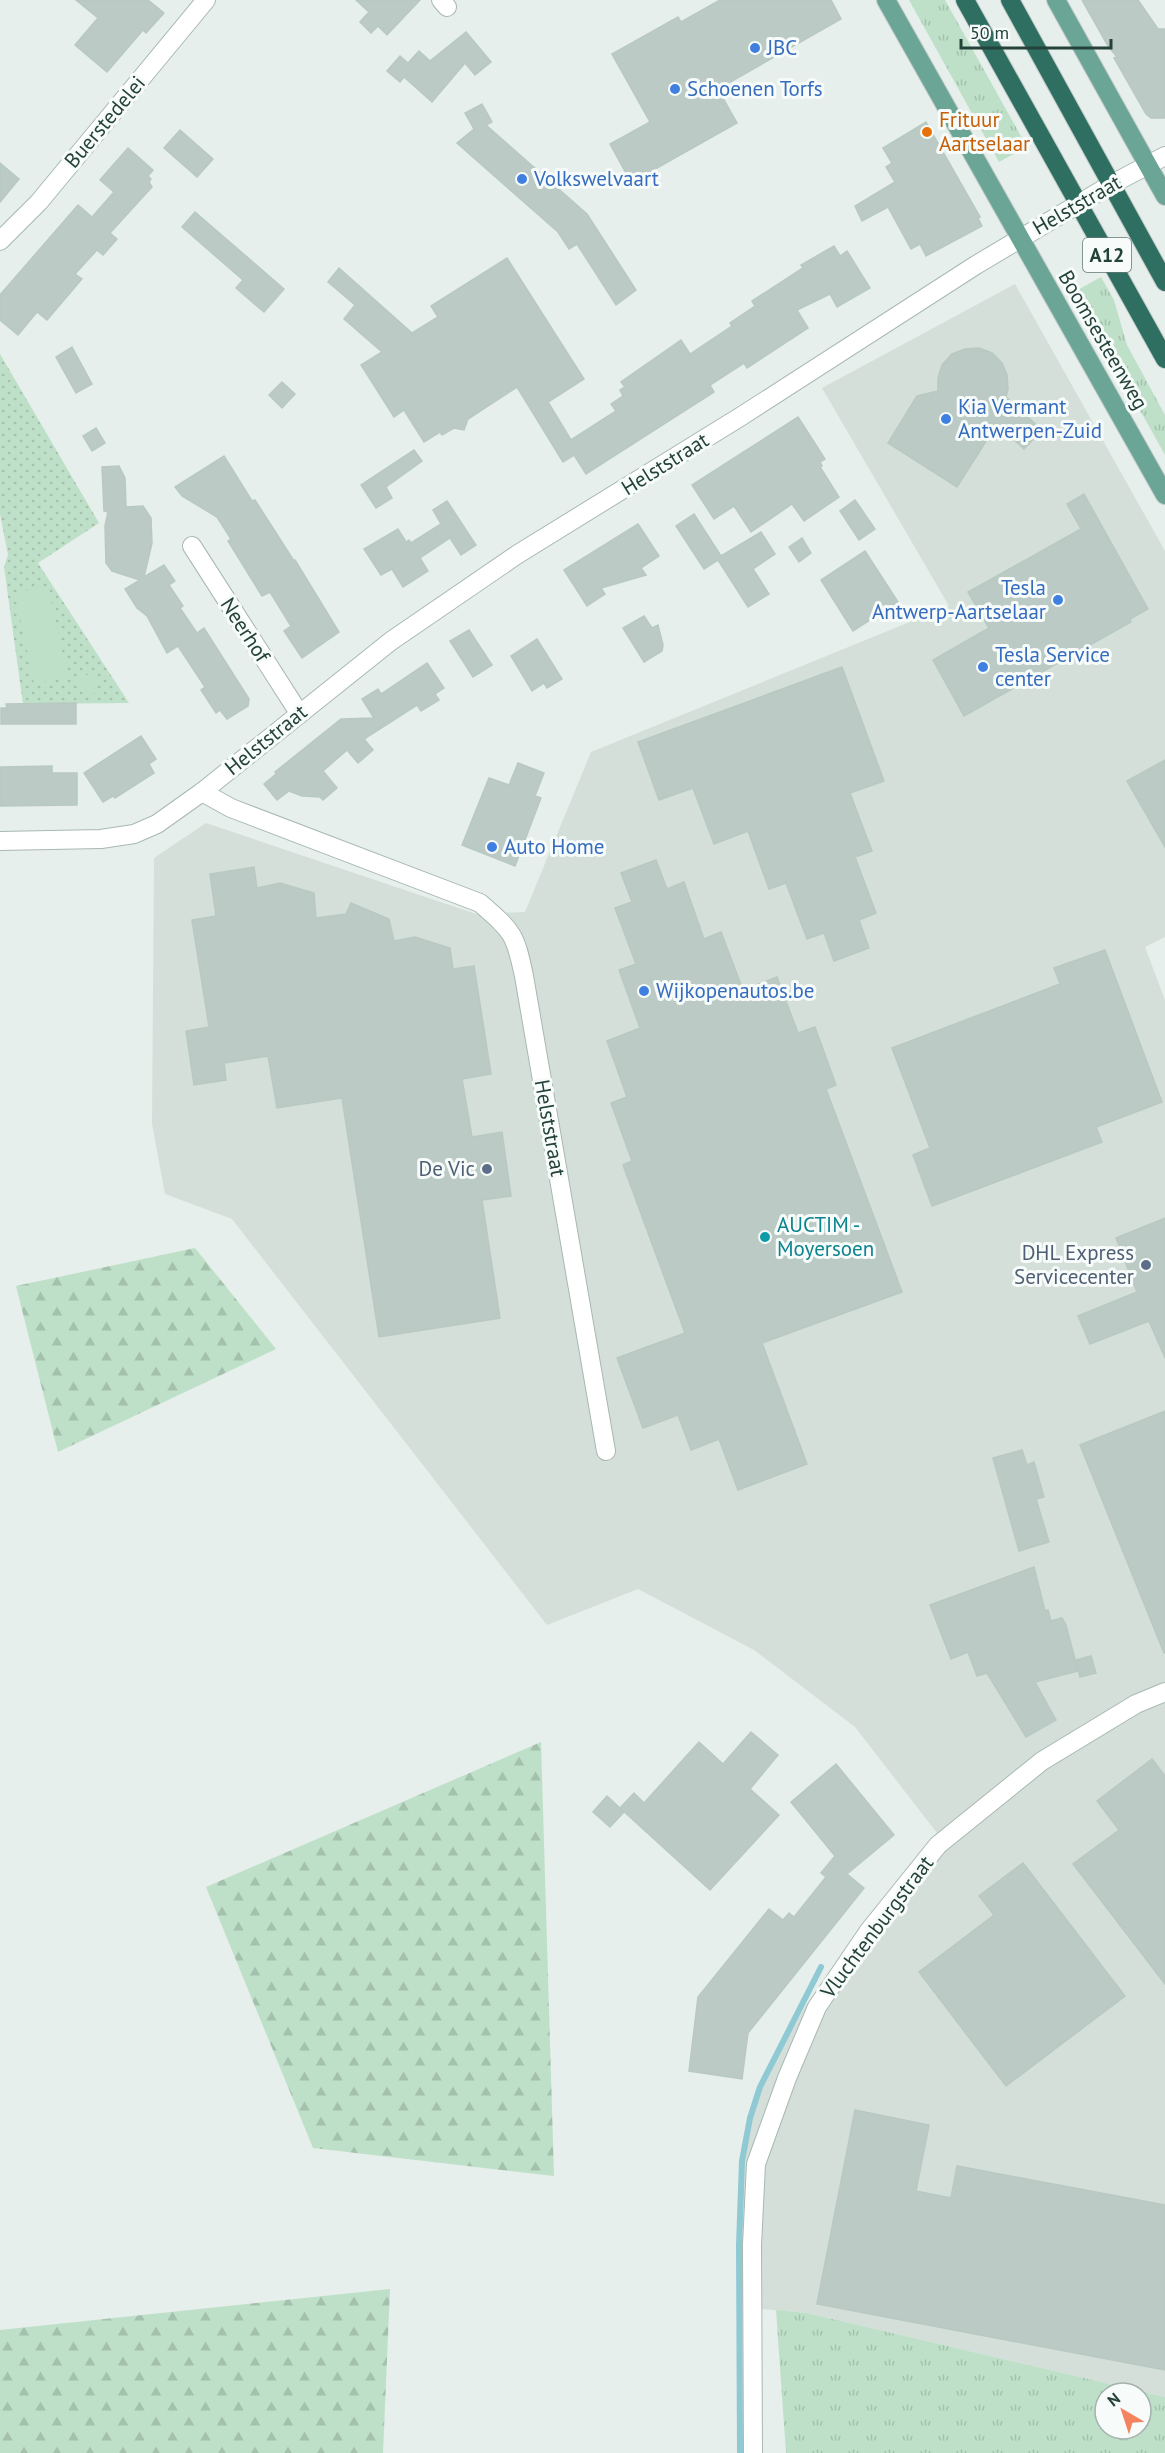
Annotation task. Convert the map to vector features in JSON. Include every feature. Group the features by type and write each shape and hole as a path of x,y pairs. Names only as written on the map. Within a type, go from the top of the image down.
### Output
{"highway":[{"name":"A12","path":"965,0 1165,359"},
{"name":"A12","path":"1010,0 1165,282"}],"main road":[{"name":"Boomsesteenweg","path":"886,0 1165,495"},
{"path":"1056,0 1165,196"}],"street":[{"name":"Buerstedelei","path":"0,241 39,202 200,2"},
{"name":"Helststraat","path":"0,841 101,839 134,834 157,824 202,792 391,641 518,554 740,417 1020,238 1165,156"},
{"name":"Neerhof","path":"192,546 299,713"},
{"name":"Helststraat","path":"202,792 231,808 480,903 508,928 517,942 606,1451"},
{"name":"Vluchtenburgstraat","path":"753,2453 752,2245 756,2164 787,2078 818,2007 868,1932 938,1845 1042,1761 1136,1704 1165,1692"}],"shaded area":[{"path":"1015,284 1165,551 1165,937 1145,947 1165,1000 1165,2397 1153,2394 1153,2381 1097,2381 807,2313 739,2307 742,2161 750,2118 760,2087 806,2005 861,1928 937,1833 855,1727 754,1650 638,1589 547,1625 232,1219 165,1194 152,1124 154,858 206,823 476,914 525,912 591,752 949,606 822,388"}],"green space":[{"path":"909,0 945,0 1027,147 999,162"},
{"path":"1101,277 1114,300 1127,345 1165,415 1165,455 1074,292"},
{"path":"0,354 99,523 38,563 129,703 23,704 4,567 8,555 0,514"},
{"path":"48,586 68,677 34,684 15,593"},
{"path":"80,674 97,676 94,694 77,691"},
{"path":"195,1248 276,1349 58,1452 16,1286"},
{"path":"541,1742 554,2176 313,2148 206,1887"},
{"path":"390,2289 383,2453 0,2453 0,2330"},
{"path":"776,2310 807,2313 1097,2381 1093,2381 1093,2441 1153,2441 1153,2394 1165,2397 1165,2453 786,2453"}],"building":[{"path":"76,0 148,0 164,13 146,33 143,30 107,72 75,45 98,18"},
{"path":"356,0 420,0 387,35 378,26 371,33 360,22 369,12"},
{"path":"720,0 831,0 841,19 718,89 737,123 632,184 610,144 650,122 612,54 678,17 681,22"},
{"path":"1082,0 1138,0 1158,29 1165,29 1165,118 1151,118 1146,114 1114,58 1117,57 1108,46"},
{"path":"466,32 491,62 475,75 465,63 432,102 404,77 400,82 387,71 400,56 408,63 419,51 430,61"},
{"name":"Volkswelvaart","path":"482,104 492,122 486,125 587,214 636,290 616,305 577,244 569,249 558,232 457,143 474,129 465,113"},
{"path":"926,122 980,217 978,218 982,226 926,256 920,244 911,249 888,207 862,221 855,206 895,182 886,167 892,163 883,148"},
{"path":"180,130 213,159 197,177 164,148"},
{"path":"128,148 153,170 148,176 152,187 110,233 117,239 103,255 97,250 75,274 82,279 47,320 37,312 18,335 0,320 0,295 78,205 92,217 114,192 100,180"},
{"path":"0,163 19,179 0,202"},
{"path":"195,212 284,289 264,312 236,288 243,280 182,227"},
{"path":"834,246 840,256 847,251 870,288 837,307 830,294 797,310 808,328 747,368 744,363 710,385 714,392 586,474 574,455 563,462 517,387 468,419 464,430 454,428 442,435 440,432 424,442 404,410 394,417 361,365 382,352 344,319 355,305 328,282 339,268 412,333 438,317 431,306 507,258 584,379 548,402 571,440 616,411 611,404 623,396 620,390 625,387 621,382 681,340 690,354 732,326 730,323 755,306 752,301 803,268 801,265"},
{"path":"72,347 92,384 76,393 56,357"},
{"name":"Kia Vermant Antwerpen-Zuid","path":"979,348 992,353 1002,363 1007,375 1006,397 1042,430 1024,449 997,424 957,487 888,443 917,396 938,391 938,378 942,365 952,354 965,349"},
{"path":"282,382 295,394 282,408 269,395"},
{"path":"798,417 825,459 820,462 822,466 820,467 839,497 804,521 792,504 751,532 734,506 714,519 692,485"},
{"path":"96,428 105,443 92,451 83,436"},
{"path":"414,450 422,461 386,487 392,498 376,508 361,485"},
{"path":"224,456 252,501 255,500 295,560 339,632 302,658 284,631 291,626 270,592 262,596 228,541 231,539 217,517 182,496 175,487"},
{"path":"119,466 125,478 126,507 143,506 151,518 152,543 144,577 164,565 175,581 169,585 183,606 180,608 197,633 204,628 249,699 248,706 227,719 220,710 216,713 201,690 205,687 178,646 167,653 147,616 137,608 125,589 140,580 112,571 106,563 105,526 108,512 104,511 102,467"},
{"name":"Tesla Antwerp-Aartselaar","path":"1084,494 1148,609 1130,619 1131,622 964,716 933,660 989,628 968,592 1081,529 1067,504"},
{"path":"855,500 875,529 859,540 840,511"},
{"path":"447,501 476,545 461,555 450,538 420,558 428,571 403,587 392,569 381,575 364,549 398,529 406,542 409,540 411,543 441,524 433,510"},
{"path":"694,514 721,556 761,532 775,554 753,569 769,594 748,607 718,560 704,569 676,526"},
{"path":"638,524 659,556 641,568 646,575 601,588 605,594 587,606 564,570"},
{"path":"802,538 811,553 799,562 789,547"},
{"path":"865,551 898,602 853,631 821,580"},
{"path":"644,616 652,628 658,625 663,645 662,651 644,662 623,628"},
{"path":"469,630 492,665 473,677 450,641"},
{"path":"537,639 562,679 547,688 544,683 532,691 511,656"},
{"path":"427,663 444,688 435,694 439,700 421,711 417,705 364,739 373,750 358,763 347,750 323,771 337,788 323,800 320,797 302,796 289,791 277,800 264,784 276,774 275,772 341,719 374,718 362,699 378,689 381,694"},
{"path":"842,667 884,781 850,793 872,851 855,857 876,913 859,920 869,948 834,961 824,933 807,939 786,883 769,889 748,831 714,844 693,788 659,800 638,742"},
{"path":"76,703 76,724 1,724 1,708 7,708 6,704"},
{"path":"141,736 156,759 149,764 154,773 115,798 113,796 103,802 84,773"},
{"path":"1165,760 1165,847 1127,781"},
{"path":"518,763 544,773 535,796 541,798 515,866 462,845 489,778 509,785"},
{"path":"52,766 52,773 77,773 77,805 0,806 0,767"},
{"name":"AUCTIM - Moyersoen","path":"656,860 667,889 684,882 704,939 721,932 743,990 777,977 798,1033 815,1027 836,1085 826,1089 902,1292 762,1343 807,1464 738,1490 719,1439 691,1450 678,1415 643,1428 617,1358 685,1333 623,1165 632,1161 611,1103 627,1097 607,1041 640,1028 619,970 636,964 615,908 632,902 621,873"},
{"path":"254,867 257,888 280,883 314,893 316,918 346,914 351,903 389,919 394,941 415,937 450,948 453,969 474,966 491,1074 462,1079 472,1137 502,1132 511,1196 482,1200 500,1318 379,1337 342,1098 277,1108 268,1056 224,1063 226,1080 194,1085 186,1031 209,1027 192,920 216,916 210,874"},
{"path":"1105,950 1162,1102 1096,1127 1102,1142 932,1206 913,1155 930,1148 892,1048 1060,984 1054,968"},
{"name":"DHL Express Servicecenter","path":"1165,1218 1165,1358 1149,1321 1090,1344 1078,1316 1137,1292 1116,1238"},
{"path":"1165,1411 1165,1653 1164,1653 1080,1445"},
{"path":"1022,1450 1027,1465 1034,1462 1044,1497 1036,1499 1049,1542 1019,1551 993,1458"},
{"path":"1034,1567 1045,1611 1048,1610 1051,1621 1062,1618 1066,1625 1078,1671 1035,1682 1056,1720 1026,1737 987,1673 977,1676 968,1652 951,1659 930,1605"},
{"path":"1091,1656 1096,1673 1080,1677 1076,1660"},
{"path":"751,1732 778,1755 750,1789 779,1815 710,1890 620,1808 634,1793 644,1803 699,1742 723,1764"},
{"path":"1152,1759 1165,1776 1165,1984 1073,1864 1119,1830 1097,1801"},
{"path":"836,1764 894,1835 847,1874 864,1888 748,2033 742,2079 689,2071 698,1997 769,1909 783,1920 789,1913 794,1917 826,1877 821,1873 835,1856 791,1802"},
{"path":"607,1796 624,1812 610,1827 593,1812"},
{"path":"1023,1863 1125,1996 1006,2086 919,1972 994,1915 979,1896"},
{"path":"855,2110 929,2125 916,2191 951,2198 957,2166 1165,2205 1165,2370 817,2304"}],"waterway":[{"path":"740,2453 739,2245 742,2161 750,2118 760,2087 821,1967"}],"place":[{"name":"JBC","path":"755,48"},
{"name":"Schoenen Torfs","path":"675,89"},
{"name":"Frituur Aartselaar","path":"927,132"},
{"name":"Volkswelvaart","path":"522,179"},
{"name":"Kia Vermant Antwerpen-Zuid","path":"946,419"},
{"name":"Tesla Antwerp-Aartselaar","path":"1058,600"},
{"name":"Tesla Service center","path":"983,667"},
{"name":"Auto Home","path":"492,847"},
{"name":"Wijkopenautos.be","path":"644,991"},
{"name":"De Vic","path":"487,1169"},
{"name":"AUCTIM - Moyersoen","path":"765,1237"},
{"name":"DHL Express Servicecenter","path":"1146,1265"}]}
